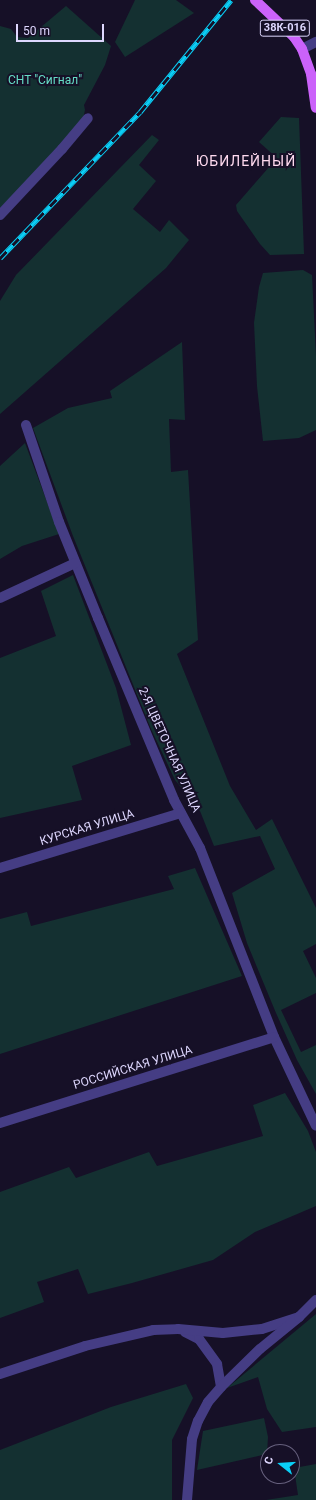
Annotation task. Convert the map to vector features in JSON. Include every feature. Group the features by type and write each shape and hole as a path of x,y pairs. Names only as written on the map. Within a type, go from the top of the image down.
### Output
{"main road":[{"name":"38К-016","path":"255,0 294,37 302,49 311,74 316,108"}],"street":[{"path":"302,49 316,42"},
{"path":"0,215 62,149 88,118"},
{"name":"2-Я ЦВЕТОЧНАЯ УЛИЦА","path":"26,425 59,522 174,800 200,848 274,1038 316,1126"},
{"path":"0,598 76,563"},
{"name":"КУРСКАЯ УЛИЦА","path":"0,868 181,814"},
{"name":"РОССИЙСКАЯ УЛИЦА","path":"0,1123 274,1038"},
{"path":"187,1500 192,1439 198,1421 208,1402 220,1388 260,1349 299,1317 316,1300"},
{"path":"0,1374 85,1346 153,1330 178,1329 223,1333 262,1329 299,1317"},
{"path":"178,1329 199,1339 217,1364 220,1388"}],"green space":[{"path":"135,0 176,0 194,13 125,57 115,42"},
{"name":"СНТ \"Сигнал\"","path":"66,6 111,46 105,65 84,105 85,110 83,119 42,167 0,208 0,26 11,29 17,37 28,38"},
{"path":"281,117 299,118 304,254 270,255 260,244 237,211 236,205 277,158 259,142"},
{"path":"152,135 159,140 139,165 156,181 133,209 160,232 169,220 189,240 166,268 0,414 0,301 16,275"},
{"path":"303,270 312,275 316,356 316,430 299,438 263,441 257,386 254,323 259,287 263,273"},
{"path":"182,342 185,420 169,419 171,472 188,470 198,640 177,654 230,786 256,830 272,819 316,908 316,944 303,951 316,978 316,993 281,1010 301,1052 316,1045 316,1094 297,1060 276,1013 247,943 232,893 275,869 260,836 214,846 200,811 175,780 151,729 73,536 33,428 68,408 112,398 110,391"},
{"path":"25,443 59,534 22,546 0,559 0,466"},
{"path":"73,575 116,688 131,745 72,766 82,800 0,818 0,658 56,636 41,591"},
{"path":"195,868 242,976 0,1054 0,919 27,912 31,926 174,889 168,876"},
{"path":"285,1093 308,1131 316,1152 316,1206 255,1232 213,1260 132,1283 88,1294 78,1269 37,1282 44,1302 0,1318 0,1192 69,1167 76,1178 149,1152 157,1166 263,1136 253,1105"},
{"path":"316,1314 316,1427 282,1432 267,1409 258,1377 227,1388"},
{"path":"186,1384 193,1398 172,1440 172,1500 0,1500 0,1450 111,1407"},
{"path":"264,1418 268,1437 268,1444 260,1444 260,1456 197,1470 203,1431"},
{"path":"316,1464 316,1500 266,1500 298,1495 296,1484 300,1484 300,1467"}],"railway":[{"path":"0,258 140,112 231,0"}],"district":[{"name":"ЮБИЛЕЙНЫЙ","path":"246,161"}]}
